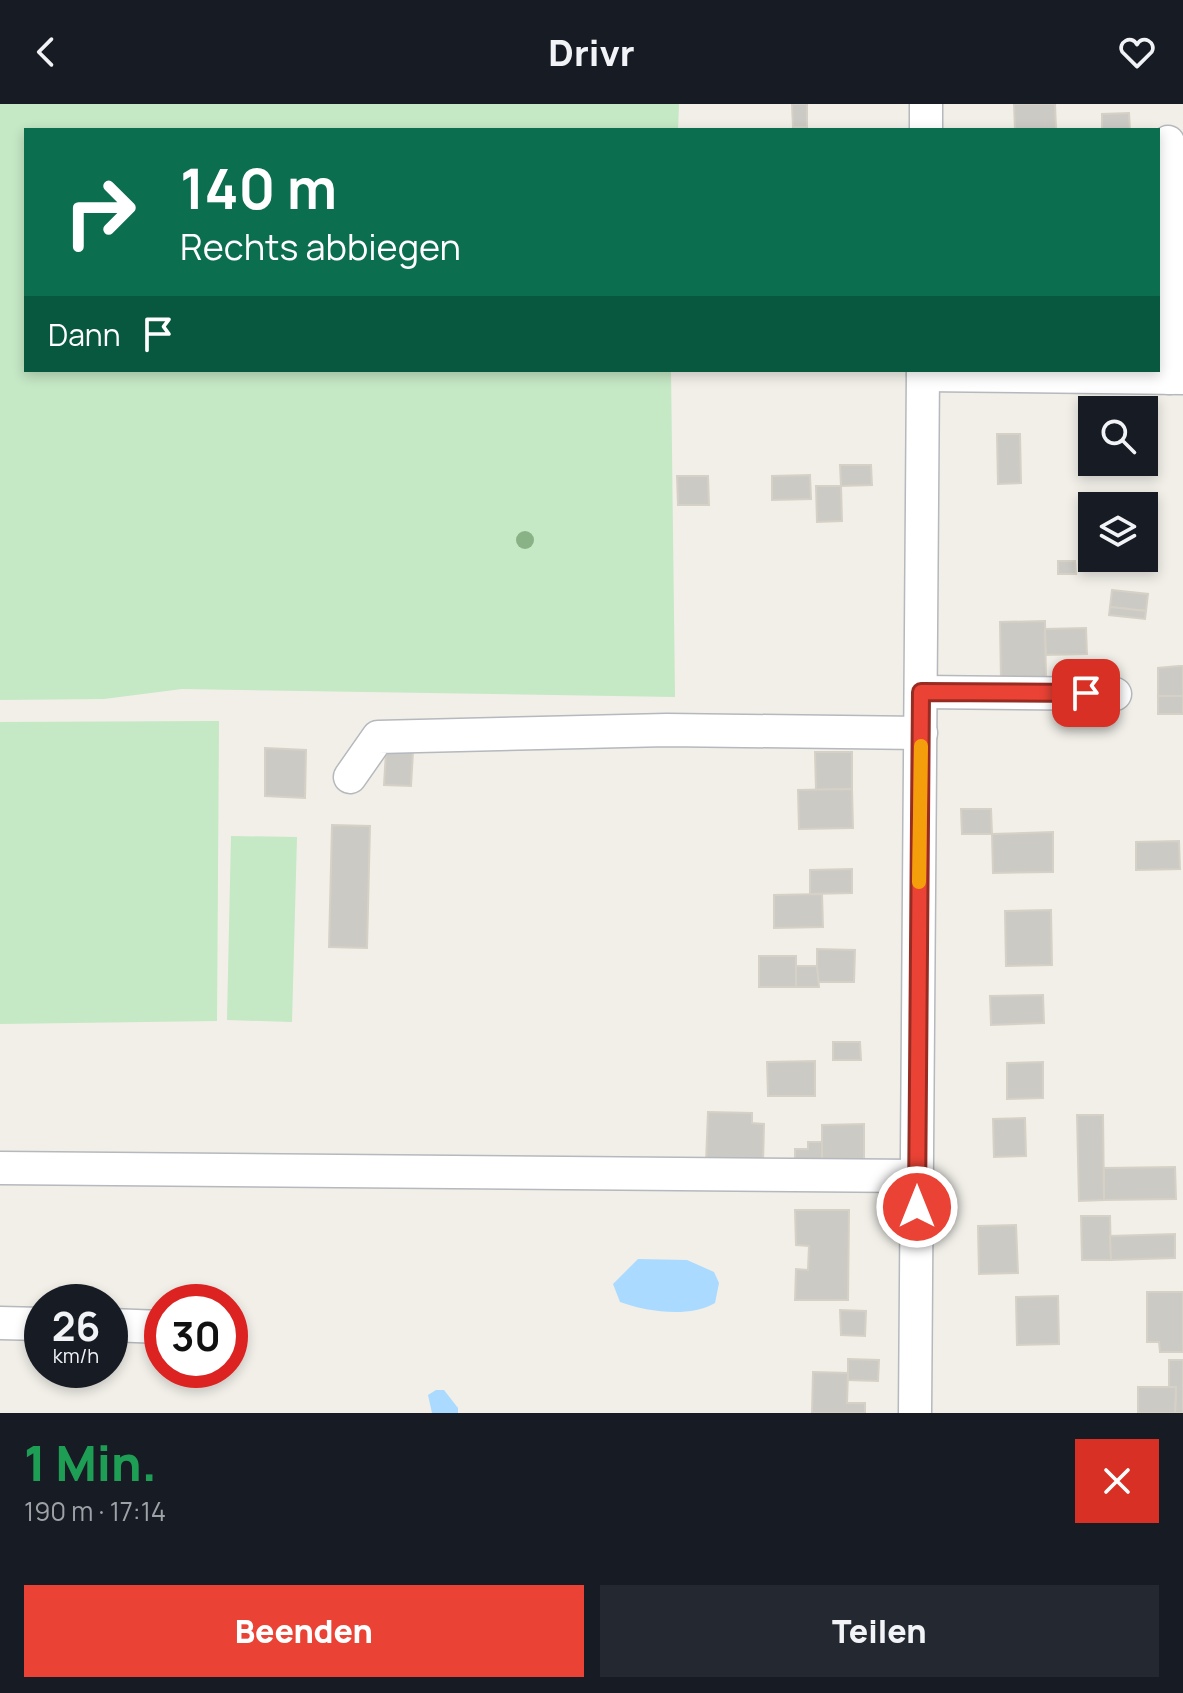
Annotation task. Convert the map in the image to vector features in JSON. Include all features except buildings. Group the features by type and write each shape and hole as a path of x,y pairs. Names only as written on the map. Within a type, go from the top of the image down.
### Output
{"street":[{"path":"926,104 926,128"},
{"path":"915,1413 923,372 1176,378 1168,142"},
{"path":"921,692 1115,694"},
{"path":"350,777 378,737 667,730 921,733"},
{"path":"0,1168 918,1176"},
{"path":"0,1323 24,1324"}],"green space":[{"path":"0,104 679,104 678,128 24,128 24,372 671,372 675,697 182,689 104,699 0,700"},
{"path":"219,721 217,1021 0,1024 0,722"},
{"path":"231,836 297,837 292,1022 227,1020"}],"water":[{"path":"638,1259 687,1260 714,1272 719,1283 715,1303 693,1311 668,1312 620,1302 613,1284"},
{"path":"444,1390 458,1408 458,1413 432,1413 428,1395"}],"slow traffic":[{"path":"919,882 921,746"}],"route":[{"path":"917,1207 921,692 1086,693"}]}
